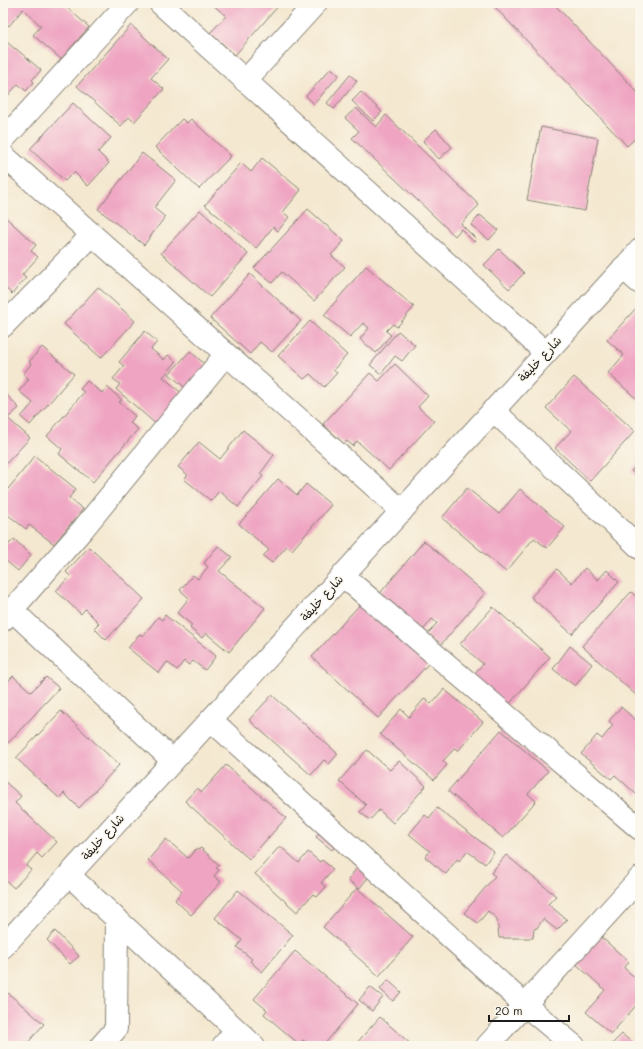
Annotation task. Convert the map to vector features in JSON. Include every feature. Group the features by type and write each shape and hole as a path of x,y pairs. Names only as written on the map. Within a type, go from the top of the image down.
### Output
{"street":[{"path":"3,140 128,3"},
{"path":"160,3 546,353"},
{"path":"245,81 316,3"},
{"path":"3,155 402,511"},
{"path":"3,326 92,234"},
{"name":"شارع خليفة","path":"3,947 640,250"},
{"path":"623,268 640,283"},
{"path":"173,761 7,615 83,529 226,354"},
{"path":"493,410 640,548"},
{"path":"342,576 640,829"},
{"path":"211,720 525,1005 574,1046"},
{"path":"69,875 117,919 230,1038 254,1046"},
{"path":"487,1046 640,878"},
{"path":"101,1046 116,1029 117,919"}],"building":[{"path":"3,3 62,3 89,27 61,59 33,35 41,26 23,9 9,26 3,20"},
{"path":"211,3 281,3 235,55 210,33 226,16"},
{"path":"491,3 553,3 640,95 640,134 627,146"},
{"path":"131,25 168,59 151,78 164,89 134,122 129,117 121,126 77,86"},
{"path":"3,39 41,70 32,80 34,82 26,91 18,84 4,100 3,98"},
{"path":"331,68 339,75 314,104 306,96"},
{"path":"350,75 357,81 334,109 327,103"},
{"path":"361,92 382,112 373,121 352,101"},
{"path":"73,103 111,138 98,152 109,163 88,186 74,172 65,181 30,149"},
{"path":"356,108 376,127 386,115 479,205 461,224 476,239 474,242 461,229 455,236 352,138 359,131 345,118"},
{"path":"182,119 187,123 191,119 231,156 199,189 155,147"},
{"path":"541,127 598,138 585,211 527,200"},
{"path":"436,129 452,147 439,159 423,141"},
{"path":"142,153 176,180 154,208 165,217 144,245 98,209"},
{"path":"262,158 301,190 283,212 289,217 278,231 273,227 256,248 205,205 241,163 251,172"},
{"path":"308,209 344,241 331,255 345,267 314,301 282,272 272,283 254,268"},
{"path":"200,210 248,254 210,297 161,253"},
{"path":"3,215 36,245 31,251 38,257 22,275 26,278 12,294 3,286"},
{"path":"480,215 498,230 489,240 471,225"},
{"path":"499,249 524,273 509,289 484,265"},
{"path":"366,266 414,307 397,327 393,324 386,331 391,335 376,353 360,339 369,328 363,323 350,337 324,315"},
{"path":"250,274 301,321 272,352 260,342 250,354 210,318"},
{"path":"98,287 135,321 101,358 64,324"},
{"path":"638,306 640,308 640,402 608,373 624,355 607,340"},
{"path":"310,321 347,355 333,370 337,373 324,387 310,374 304,379 278,356"},
{"path":"145,331 157,342 151,349 164,360 168,355 176,362 163,377 185,396 159,427 116,389 120,384 113,379 124,366 119,362"},
{"path":"398,331 415,345 402,361 395,356 381,374 370,365"},
{"path":"42,347 74,374 30,425 21,417 33,403 19,391 29,379 23,374 31,364 29,362"},
{"path":"190,351 208,367 188,390 169,374"},
{"path":"395,364 428,396 418,407 434,421 389,470 357,441 353,446 347,441 344,444 323,424 370,373 379,381"},
{"path":"574,377 635,431 590,481 555,448 571,431 546,408"},
{"path":"87,381 102,393 107,387 122,400 119,402 135,416 130,423 138,429 93,482 59,454 62,449 47,436 84,392 80,389"},
{"path":"3,391 19,408 9,417 3,411"},
{"path":"3,414 30,438 3,467"},
{"path":"243,430 274,455 260,474 263,476 238,507 219,491 211,501 184,479 188,475 178,467 199,442 220,459"},
{"path":"35,456 76,489 69,498 83,509 54,544 29,525 26,529 3,511 3,495"},
{"path":"640,461 640,479 631,471"},
{"path":"278,479 297,495 306,484 331,505 292,550 287,546 272,563 263,556 269,550 239,524"},
{"path":"467,488 499,514 520,489 565,527 547,548 534,538 506,572 442,518"},
{"path":"3,539 9,544 14,539 31,555 18,571 6,561 3,565"},
{"path":"424,541 485,593 439,647 426,636 437,623 432,619 420,634 376,598"},
{"path":"218,546 232,557 219,571 265,608 229,652 206,633 202,638 190,628 192,625 177,613 189,598 180,590 193,575 198,579 208,567 204,563"},
{"path":"89,547 144,599 106,640 94,628 99,623 85,609 81,614 56,591 70,576 66,572"},
{"path":"585,568 598,580 607,570 619,582 572,634 531,597 557,569 572,583"},
{"path":"631,592 640,600 640,695 638,697 582,646"},
{"path":"365,599 431,661 378,718 312,657"},
{"path":"493,607 550,657 506,708 471,677 483,664 460,644"},
{"path":"165,615 216,656 205,670 193,661 189,665 184,661 177,670 167,662 159,673 128,648 140,634 143,636 158,617 162,620"},
{"path":"570,646 592,664 575,686 553,669"},
{"path":"13,676 31,692 46,677 59,688 8,743 3,739 3,687"},
{"path":"444,689 483,722 458,751 455,748 443,761 447,765 434,780 380,734 401,709 409,717 425,698 431,704"},
{"path":"272,695 338,754 329,764 324,760 311,775 249,720"},
{"path":"621,707 640,724 640,791 637,795 615,775 611,779 581,754 597,735 602,739 613,725 609,721"},
{"path":"61,711 119,765 79,808 64,793 59,798 16,758"},
{"path":"501,730 548,771 528,794 536,801 503,838 448,791"},
{"path":"367,750 390,770 399,761 426,786 393,823 379,810 370,820 360,812 366,805 339,781"},
{"path":"226,765 286,818 249,859 185,801 197,788 202,792"},
{"path":"3,780 21,796 15,803 57,842 42,858 37,853 26,866 31,870 14,888 3,878"},
{"path":"437,808 494,852 485,864 467,851 459,861 457,859 446,874 425,857 430,851 409,834 425,815 429,818"},
{"path":"323,828 339,842 332,850 316,837"},
{"path":"166,839 188,858 196,849 198,850 201,848 219,865 216,868 219,870 214,876 221,882 191,915 175,900 182,891 148,860"},
{"path":"280,846 299,863 308,852 320,862 322,860 333,869 321,883 326,887 317,897 313,894 297,912 255,874"},
{"path":"506,855 556,896 548,904 567,920 557,930 543,919 537,928 534,929 533,938 499,938 497,919 488,911 478,923 464,913 495,876 491,873"},
{"path":"358,866 370,875 359,889 348,880"},
{"path":"357,888 413,937 379,976 323,927"},
{"path":"238,890 293,935 262,972 250,961 252,959 237,947 242,940 215,918"},
{"path":"55,931 79,956 70,964 47,940"},
{"path":"600,936 629,962 624,968 640,982 640,1001 611,1034 586,1012 605,990 575,963"},
{"path":"295,951 358,1004 323,1046 311,1046 303,1040 299,1044 264,1014 267,1010 254,999"},
{"path":"388,980 401,992 393,1001 380,989"},
{"path":"370,987 383,997 372,1011 359,1000"},
{"path":"8,993 44,1024 25,1046 3,1046 3,999"},
{"path":"380,1017 413,1046 354,1046"},
{"path":"622,1034 636,1046 610,1046"}]}
